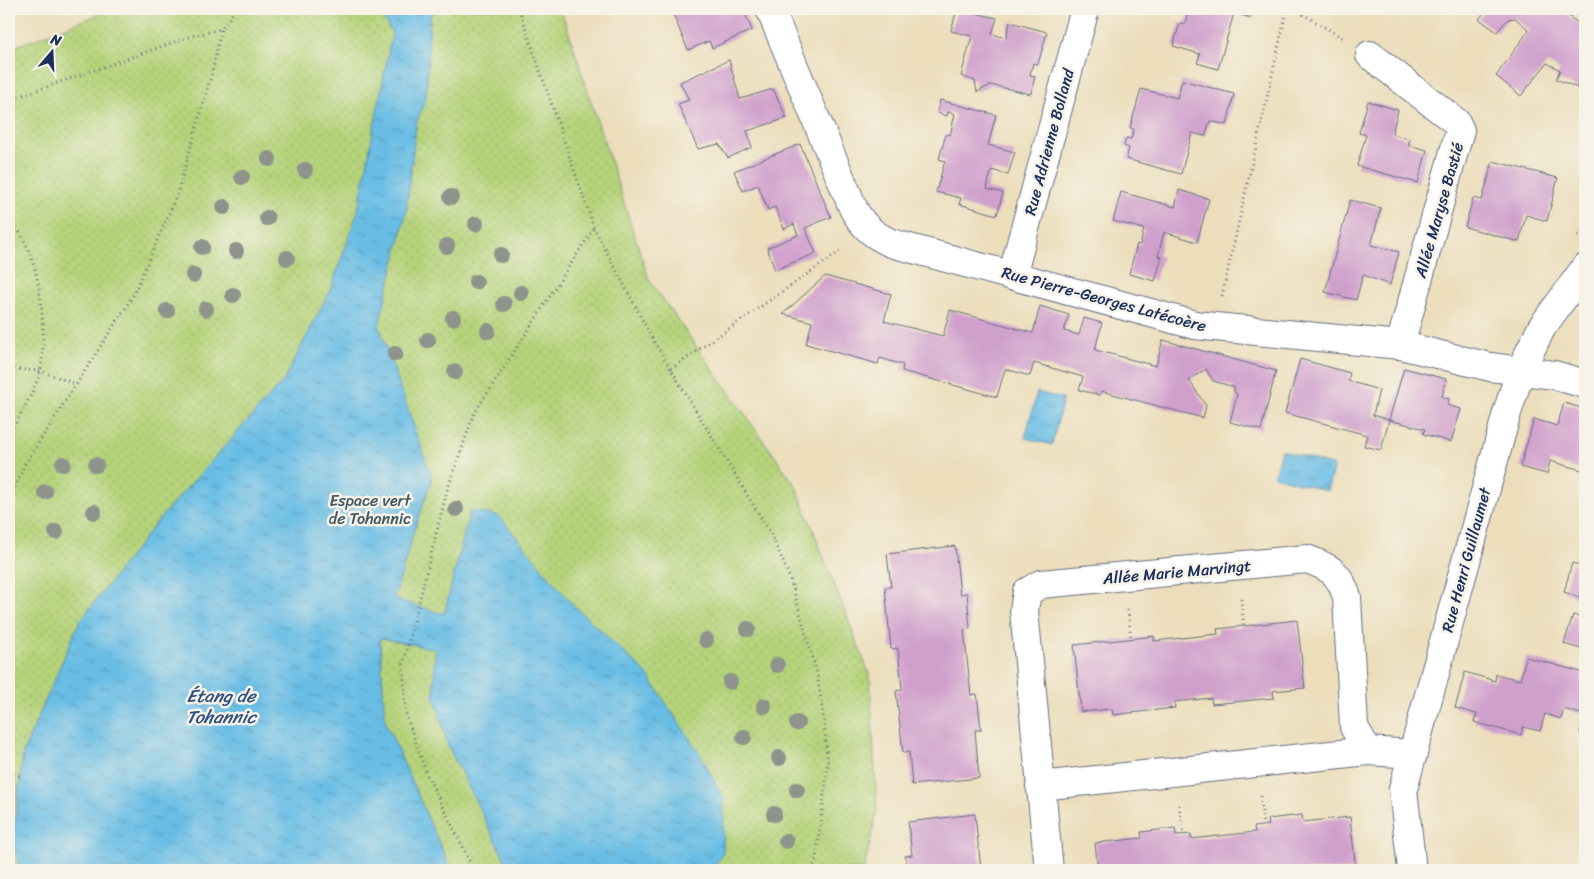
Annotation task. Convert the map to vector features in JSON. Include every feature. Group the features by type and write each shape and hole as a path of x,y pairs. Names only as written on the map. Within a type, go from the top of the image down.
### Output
{"street":[{"name":"Rue Pierre-Georges Latécoère","path":"770,9 854,210 869,231 891,243 1207,327 1400,345 1490,366 1554,375 1585,384"},
{"name":"Rue Adrienne Bolland","path":"1012,276 1085,9"},
{"name":"Allée Maryse Bastié","path":"1370,55 1456,122 1460,130 1400,345"},
{"name":"Rue Henri Guillaumet","path":"1412,870 1403,789 1521,369 1542,327 1585,268"},
{"name":"Allée Marie Marvingt","path":"1049,870 1024,610 1026,592 1041,584 1307,559 1328,566 1341,580 1347,598 1354,727 1368,751"},
{"path":"1040,786 1368,751 1413,754"}],"path":[{"path":"9,501 25,464 133,296 177,195 212,73 221,29 236,9"},
{"path":"519,9 594,228 653,340 771,534 790,578 817,673 828,765 824,809 816,859 812,870"},
{"path":"1222,300 1287,9"},
{"path":"1294,9 1370,55"},
{"path":"9,100 189,37 221,29"},
{"path":"9,221 17,228 32,257 40,288 41,371 9,434"},
{"path":"474,870 427,775 406,715 403,665 447,491 474,414 594,228"},
{"path":"671,369 869,231"},
{"path":"9,369 41,371 75,384"},
{"path":"9,773 20,776"}],"green space":[{"name":"Espace vert de Tohannic","path":"113,9 561,9 649,280 796,486 870,676 877,811 864,870 9,870 9,49"}],"water":[{"name":"Étang de Tohannic","path":"379,9 434,9 430,17 426,96 416,125 406,213 379,326 432,479 394,599 444,614 470,511 499,516 572,604 646,673 702,757 724,800 723,853 712,870 510,870 448,746 434,695 435,649 380,638 385,721 451,870 20,870 13,841 23,753 79,622 155,524 284,380 330,291 358,211 392,33"},
{"path":"1037,392 1063,399 1052,445 1025,438"},
{"path":"1281,450 1334,466 1327,491 1274,476"}],"building":[{"path":"671,9 743,9 752,30 712,48 709,41 688,50"},
{"path":"957,9 997,18 992,34 1006,38 1010,22 1047,32 1038,64 1033,63 1030,75 1035,76 1031,94 991,85 977,92 975,81 961,76 972,36 951,31"},
{"path":"1189,9 1253,9 1251,18 1234,13 1218,69 1197,63 1200,54 1173,46 1180,23 1185,24"},
{"path":"1487,9 1559,9 1585,28 1585,91 1556,79 1560,70 1547,63 1521,96 1496,76 1529,30 1515,18 1508,19 1497,32 1479,19"},
{"path":"729,60 740,99 773,89 787,118 747,131 752,147 728,158 719,144 698,149 678,104 689,100 680,82"},
{"path":"1182,80 1234,94 1227,125 1210,121 1205,136 1192,133 1181,174 1126,159 1129,148 1124,146 1126,138 1131,139 1134,129 1130,128 1141,89 1177,98"},
{"path":"940,100 996,115 988,145 1015,152 1008,175 992,170 989,179 987,189 1003,193 997,215 959,204 961,198 936,192 945,161 939,159 946,134 950,135 955,114 948,112 947,116 937,113"},
{"path":"1368,101 1398,110 1392,134 1410,139 1408,145 1427,150 1418,183 1357,166 1366,135 1359,133"},
{"path":"800,144 831,217 805,228 816,253 775,270 767,248 798,235 794,224 784,229 775,207 768,210 758,185 743,191 734,171"},
{"path":"1493,161 1558,178 1547,221 1526,215 1519,242 1465,227 1473,198 1482,200"},
{"path":"1179,190 1209,199 1197,242 1164,232 1158,256 1162,257 1155,281 1129,274 1137,244 1140,245 1144,229 1113,221 1121,192 1175,207"},
{"path":"1350,200 1381,208 1371,245 1399,252 1390,285 1363,275 1356,300 1325,292"},
{"path":"825,276 891,294 884,321 943,336 950,310 1033,333 1040,306 1069,315 1064,331 1079,335 1084,318 1102,323 1095,350 1156,366 1163,340 1276,371 1261,430 1230,422 1237,394 1234,392 1234,387 1213,381 1206,369 1189,380 1206,406 1203,418 1101,391 1100,395 1079,390 1083,377 1034,363 1030,376 1005,369 997,397 902,371 903,365 880,358 878,364 806,344 812,322 783,314"},
{"path":"1300,359 1350,373 1348,381 1379,390 1373,415 1389,420 1381,450 1364,446 1367,435 1285,413"},
{"path":"1404,368 1446,379 1442,397 1449,399 1447,405 1461,409 1451,442 1423,434 1425,429 1389,420"},
{"path":"1564,403 1585,409 1585,471 1550,461 1547,474 1520,467 1534,419 1557,426"},
{"path":"955,546 960,594 967,593 970,629 964,630 971,695 977,694 981,730 975,730 979,778 912,785 909,752 903,753 896,691 902,690 898,648 891,649 885,587 891,587 887,554"},
{"path":"1572,563 1585,567 1585,599 1564,592"},
{"path":"1573,615 1585,619 1585,650 1564,644"},
{"path":"1297,620 1305,688 1273,691 1274,698 1212,704 1211,698 1174,702 1175,708 1113,715 1112,709 1081,712 1074,645 1154,636 1154,641 1218,634 1217,629"},
{"path":"1526,657 1585,673 1585,735 1580,733 1584,715 1564,709 1561,719 1545,714 1540,731 1523,727 1521,735 1474,722 1477,714 1455,708 1465,672 1495,681 1496,674 1520,680"},
{"path":"975,814 981,870 907,870 905,856 912,855 908,822"},
{"path":"1302,815 1303,822 1350,817 1356,870 1098,870 1095,843 1142,838 1141,832 1175,828 1176,835 1191,834 1191,839 1255,832 1254,827 1269,825 1268,819"}]}
